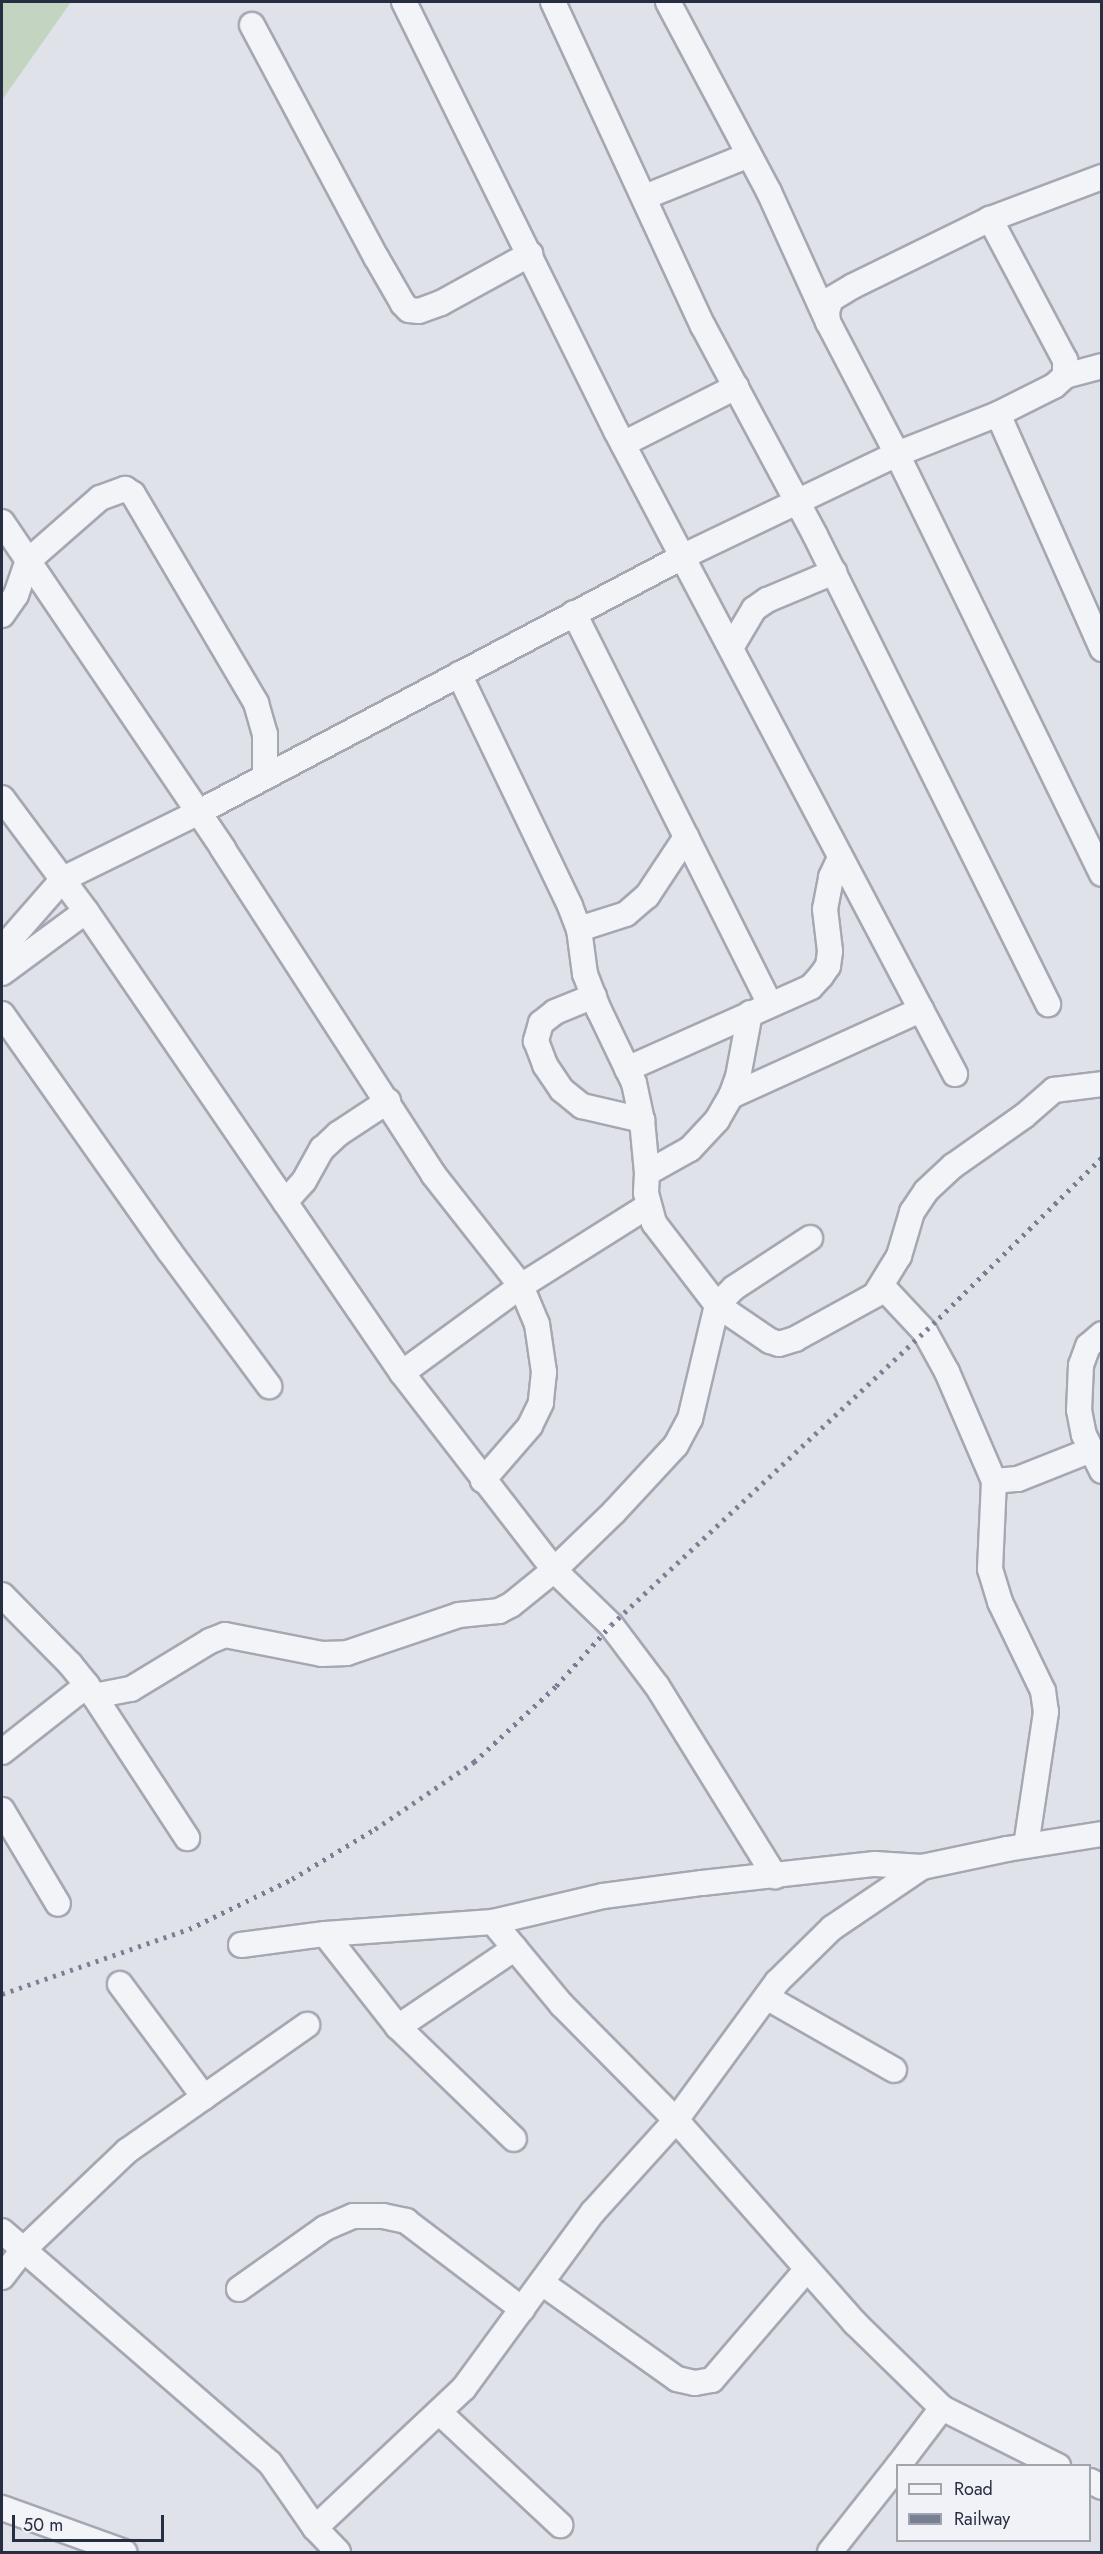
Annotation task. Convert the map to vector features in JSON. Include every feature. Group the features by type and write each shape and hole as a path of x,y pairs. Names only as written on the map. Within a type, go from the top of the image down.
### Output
{"street":[{"path":"404,2 623,444 732,646 840,858 955,1074"},
{"path":"553,2 703,326 834,572 1048,1004"},
{"path":"668,2 749,155 828,322 897,454 1101,874"},
{"path":"252,25 398,297 409,310 419,311 441,303 530,254"},
{"path":"645,197 749,155"},
{"path":"828,322 831,299 990,219 1101,177"},
{"path":"990,219 1065,360 1065,376"},
{"path":"2,949 63,879 197,813 684,556 897,454 998,414 1054,386 1065,376 1101,366"},
{"path":"623,444 736,387"},
{"path":"998,414 1101,649"},
{"path":"2,615 16,595 28,561 100,498 125,489 133,494 256,703 265,734 265,777"},
{"path":"2,522 223,849 388,1101 433,1174 520,1286 538,1333 544,1372 540,1402 530,1426 483,1480"},
{"path":"732,646 754,609 767,600 834,572"},
{"path":"574,613 686,837 760,1008 731,1096 717,1120 690,1149 647,1173"},
{"path":"459,674 570,906 579,929 585,974 634,1083 642,1120 647,1173 646,1193 654,1223 717,1305 770,1341 779,1344 795,1339 875,1295 898,1256 912,1212 926,1191 952,1166 1024,1116 1054,1090 1101,1084"},
{"path":"2,798 86,911 402,1373 554,1570 611,1625 657,1686 775,1876"},
{"path":"579,929 626,914 647,896 686,837"},
{"path":"627,1069 811,987 828,966 830,951 825,909 831,877 840,858"},
{"path":"2,973 86,911"},
{"path":"594,996 555,1012 542,1023 536,1041 545,1065 562,1090 582,1106 642,1120"},
{"path":"731,1096 921,1010"},
{"path":"2,1014 170,1252 269,1386"},
{"path":"285,1202 304,1180 322,1149 338,1134 388,1101"},
{"path":"402,1373 520,1286 648,1206"},
{"path":"2,1752 90,1691 132,1689 210,1641 225,1635 322,1654 347,1653 459,1615 499,1611 511,1605 554,1570 614,1512 676,1445 690,1419 717,1305 734,1288 810,1238"},
{"path":"882,1286 925,1332 947,1372 994,1481 990,1569 1000,1602 1043,1691 1046,1712 1026,1846"},
{"path":"994,1481 1018,1479 1096,1461 1084,1435 1079,1410 1081,1365 1088,1346 1101,1334"},
{"path":"2,1595 70,1664 187,1838"},
{"path":"2,1810 58,1904"},
{"path":"241,1945 325,1934 493,1922 603,1896 875,1864 922,1868 1026,1846 1101,1834"},
{"path":"315,2528 464,2388 593,2212 676,2120 768,1998 777,1982 832,1928 922,1868"},
{"path":"493,1922 562,2005 676,2120 855,2323 942,2408 1054,2464"},
{"path":"325,1934 398,2026 514,2139"},
{"path":"398,2026 515,1948"},
{"path":"120,1984 204,2097"},
{"path":"768,1998 894,2070"},
{"path":"2,2277 24,2250 127,2151 307,2025"},
{"path":"238,2289 325,2228 353,2216 383,2216 406,2221 522,2309"},
{"path":"2,2231 270,2463 315,2528 338,2553"},
{"path":"542,2283 677,2379 695,2383 712,2380 807,2269"},
{"path":"900,2464 942,2408"},
{"path":"439,2412 560,2525"},
{"path":"830,2553 896,2469"},
{"path":"2,2508 124,2553"}],"green space":[{"path":"2,2 71,2 2,100"}],"railway":[{"path":"2,1994 189,1929 292,1879 375,1829 474,1762 556,1686 611,1625 939,1318 1102,1157"}]}
